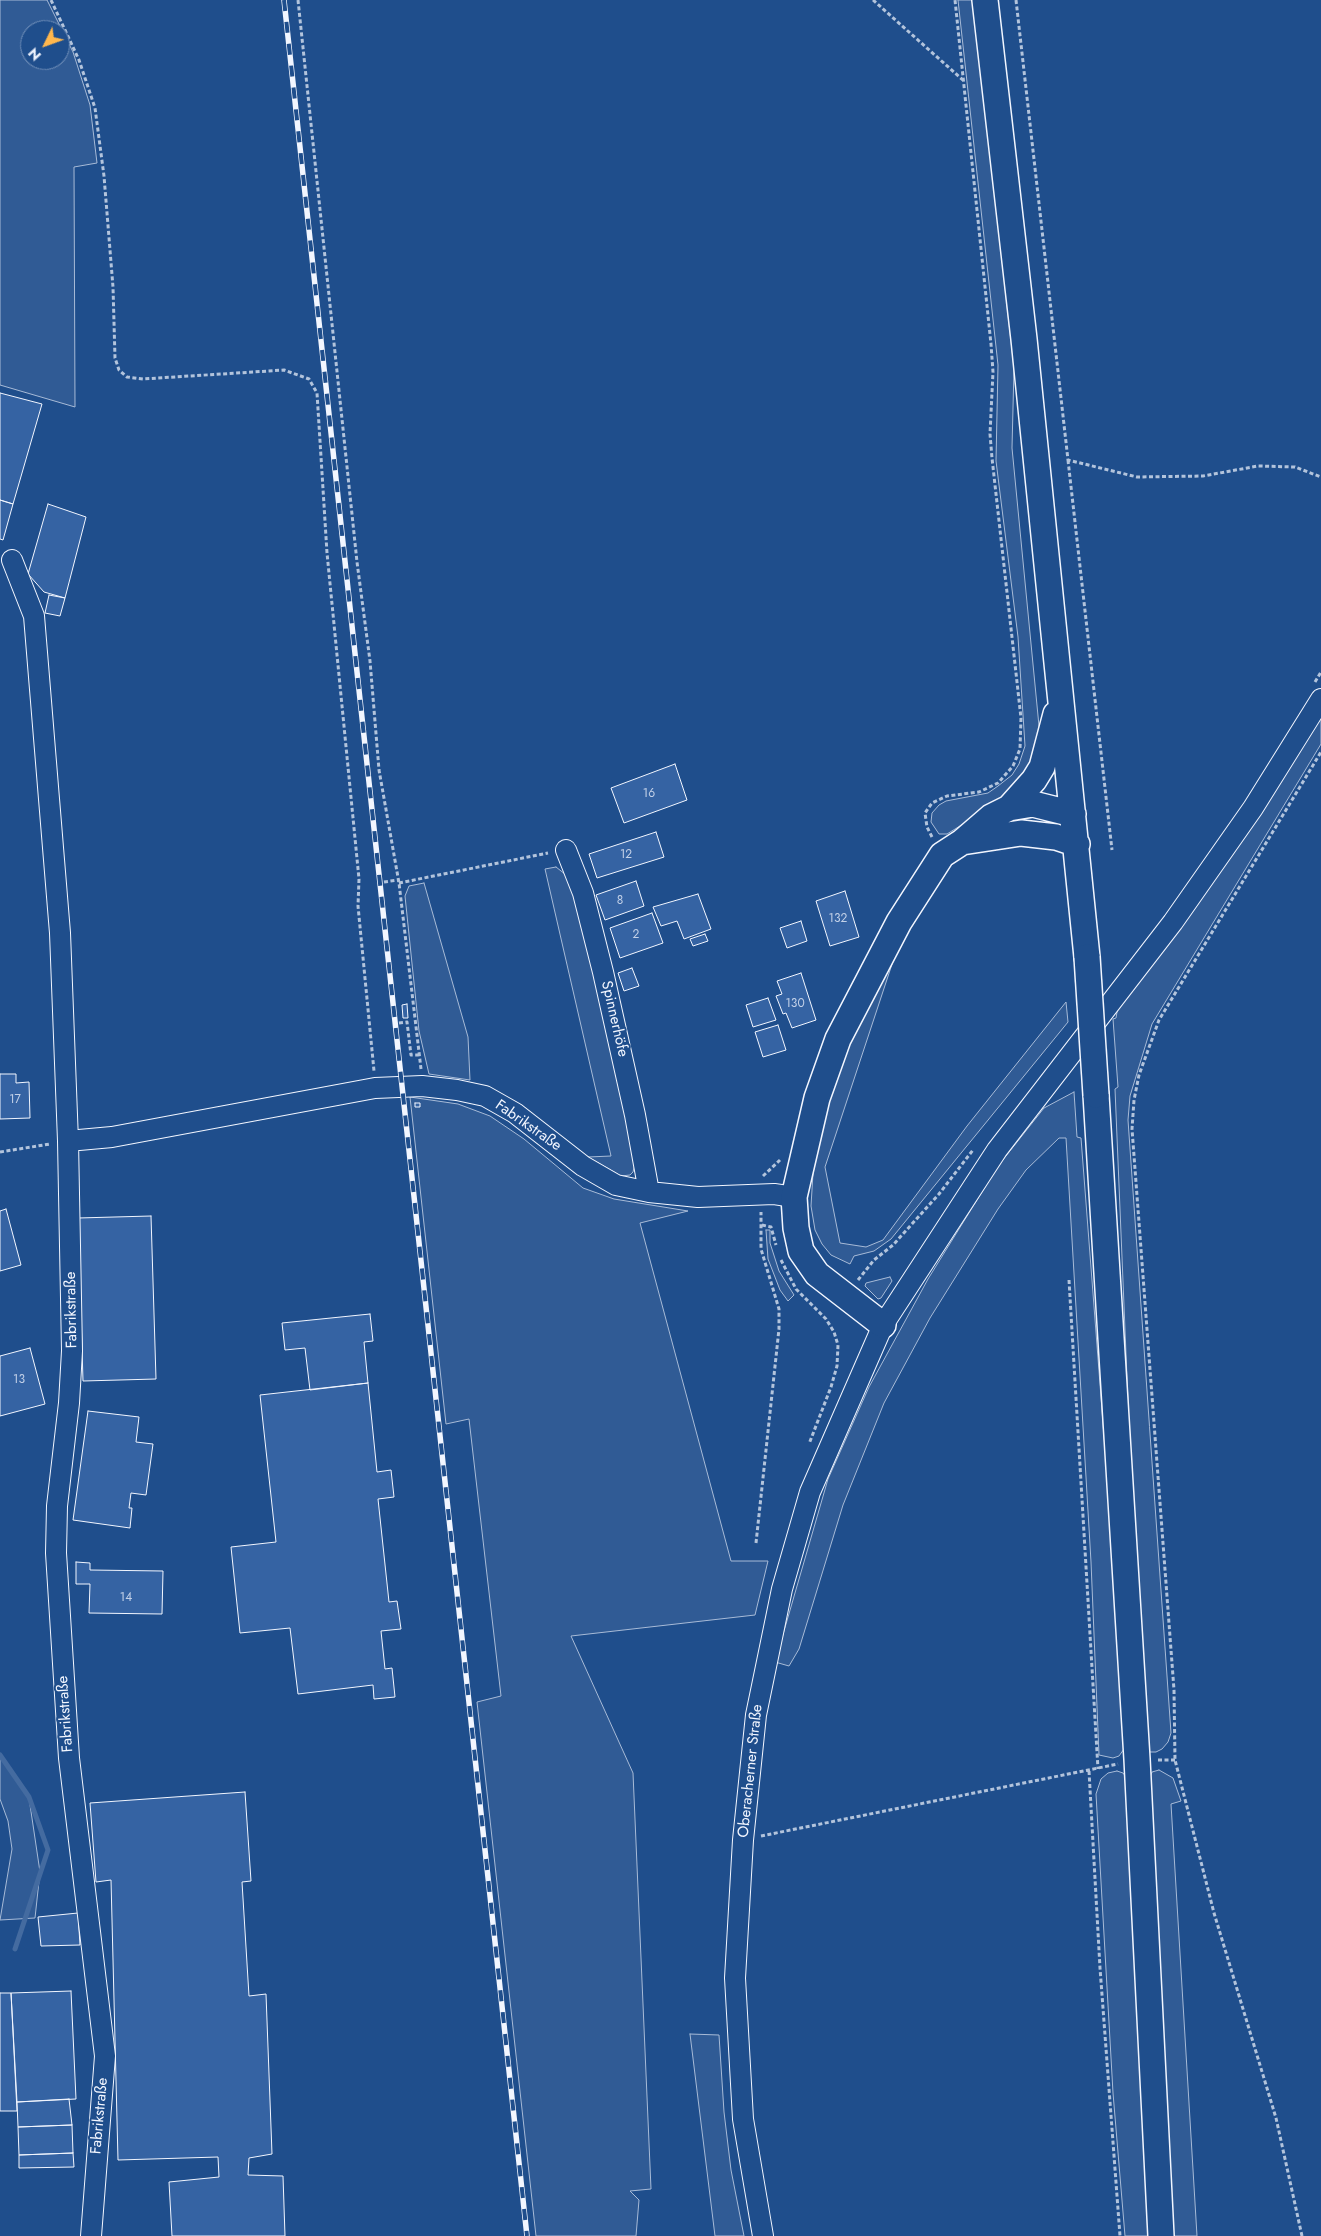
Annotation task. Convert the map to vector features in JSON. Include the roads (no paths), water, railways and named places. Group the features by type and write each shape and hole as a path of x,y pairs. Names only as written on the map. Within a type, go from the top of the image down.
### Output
{"main road":[{"path":"985,0 1024,339 1060,700 1077,844 1087,957 1137,1759 1161,2236"},
{"path":"1010,808 1034,780 1042,767 1060,700"},
{"path":"884,1325 817,1274 801,1251 796,1228 794,1197 817,1098 838,1039 899,922 942,855 962,842 991,817 1010,808 1033,804 1073,814"},
{"path":"962,842 1021,833 1056,838 1077,844"}],"street":[{"path":"12,560 34,616 60,933 68,1141"},
{"name":"Oberacherner Straße","path":"763,2236 743,2120 735,1978 743,1840 756,1715 782,1590 810,1492 884,1325 997,1150 1173,922 1253,808 1321,699"},
{"name":"Spinnerhöfe","path":"566,850 584,893 635,1115 649,1192"},
{"name":"Fabrikstraße","path":"91,2236 105,2056 69,1758 56,1554 57,1506 70,1403 72,1350 68,1141 112,1136 375,1088 422,1086 457,1090 484,1096 515,1114 583,1166 616,1185 649,1192 698,1197 774,1194 794,1197"}],"waterway":[{"path":"0,1755 29,1797 48,1850 15,1949"}],"railway":[{"path":"284,0 527,2236"}]}
